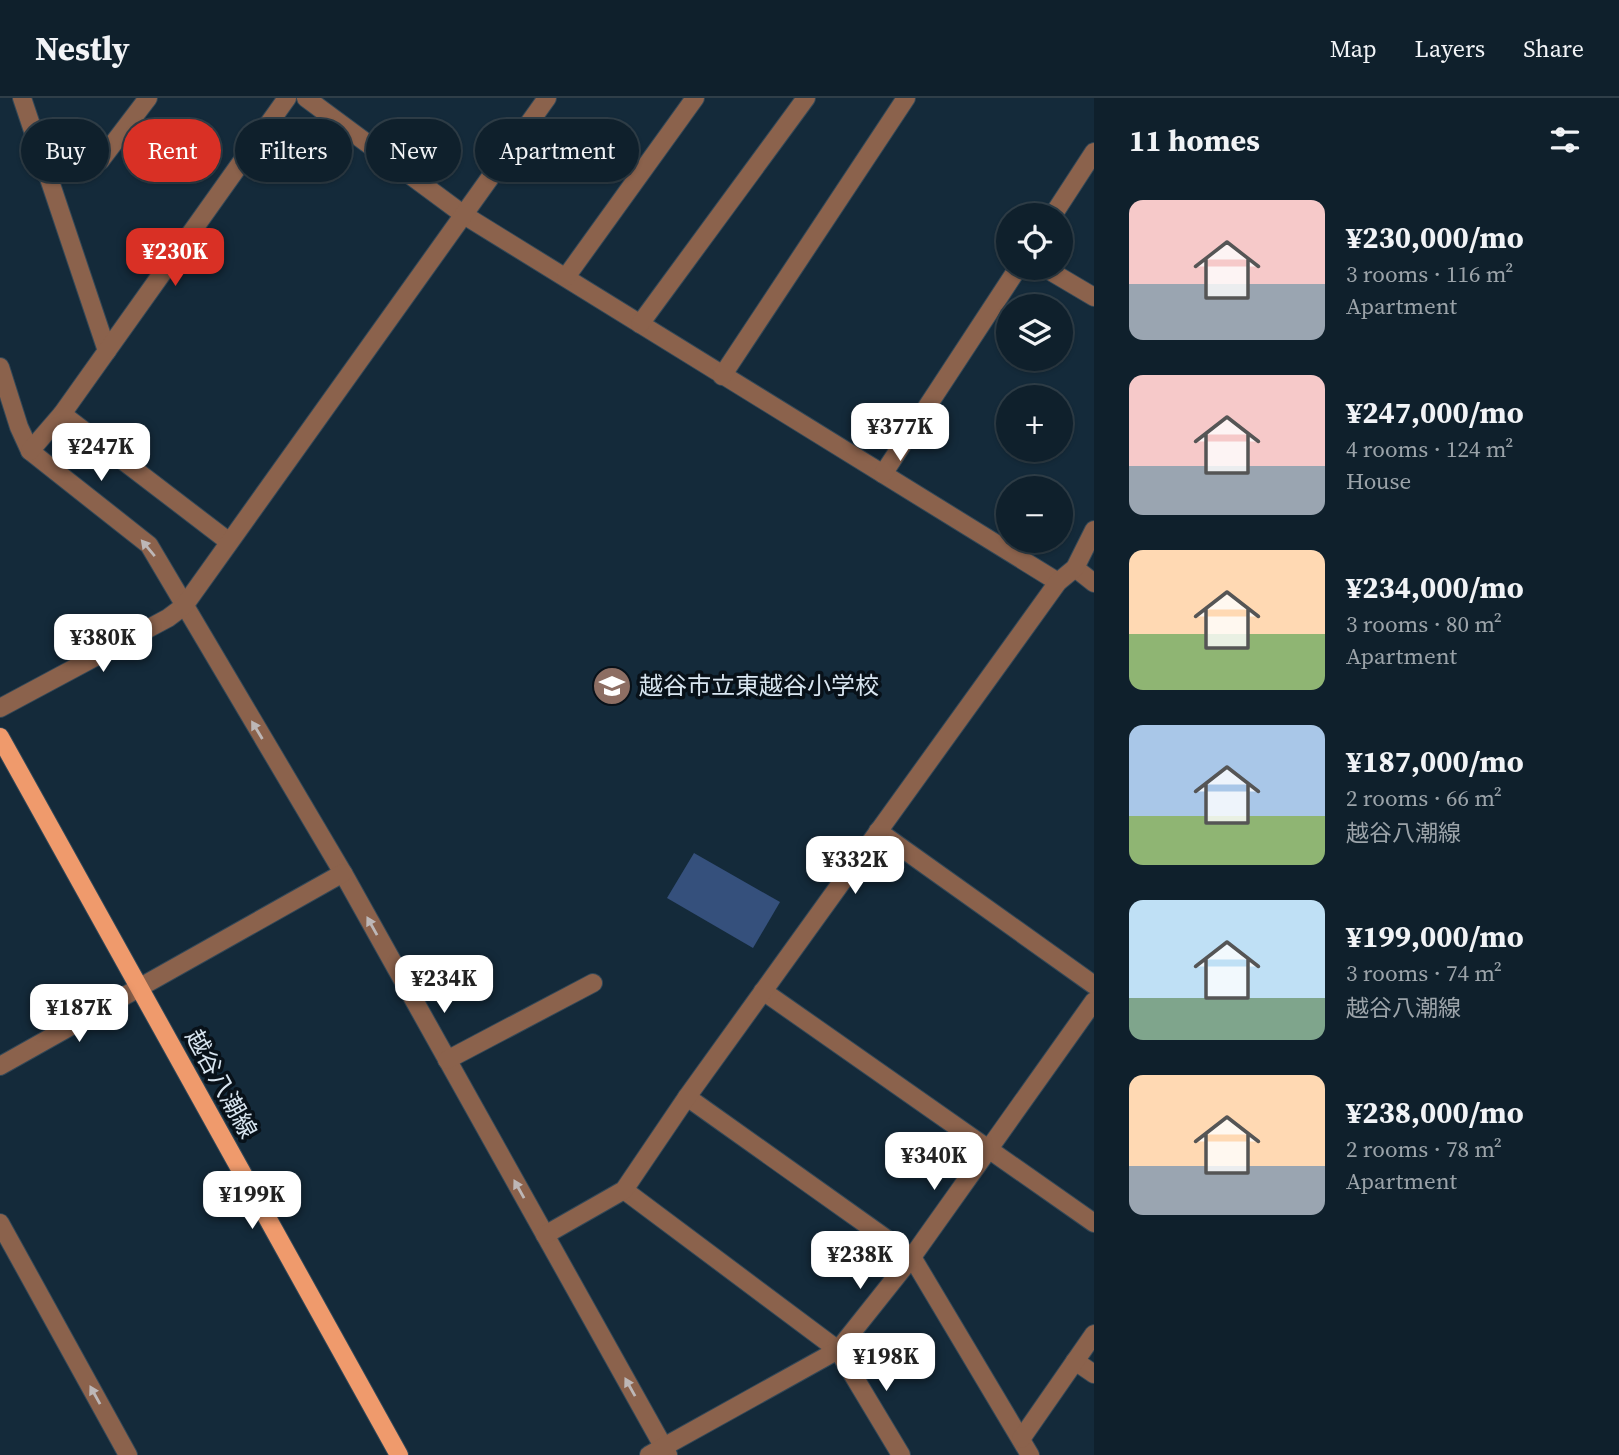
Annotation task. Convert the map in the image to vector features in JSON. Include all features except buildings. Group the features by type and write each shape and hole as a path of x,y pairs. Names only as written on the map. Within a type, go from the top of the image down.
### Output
{"main road":[{"name":"越谷八潮線","path":"0,737 399,1455"}],"street":[{"path":"22,98 29,119"},
{"path":"109,149 148,98"},
{"path":"30,451 62,414 287,98"},
{"path":"306,98 464,215 1058,582"},
{"path":"0,708 167,618 184,606 547,98"},
{"path":"566,277 695,98"},
{"path":"640,324 806,98"},
{"path":"722,376 906,98"},
{"path":"1061,203 1094,152"},
{"path":"49,182 107,351"},
{"path":"883,474 1010,280"},
{"path":"1065,280 1094,297"},
{"path":"0,368 19,427 30,451 149,545 342,873 545,1235 660,1452 838,1350 912,1257 1094,1001"},
{"path":"62,414 228,541"},
{"path":"545,1235 624,1190 762,991 1058,582 1075,568 1094,530"},
{"path":"1075,568 1094,583"},
{"path":"878,831 1094,985"},
{"path":"0,1066 342,873"},
{"path":"447,1060 593,983"},
{"path":"762,991 1094,1223"},
{"path":"687,1097 912,1257 1025,1447 1075,1361 1094,1334"},
{"path":"624,1190 838,1350 901,1455"},
{"path":"0,1223 128,1455"},
{"path":"1075,1361 1094,1374"}],"water":[{"path":"694,853 780,902 753,948 667,898"}],"place":[{"name":"越谷市立東越谷小学校","path":"612,686"}]}
